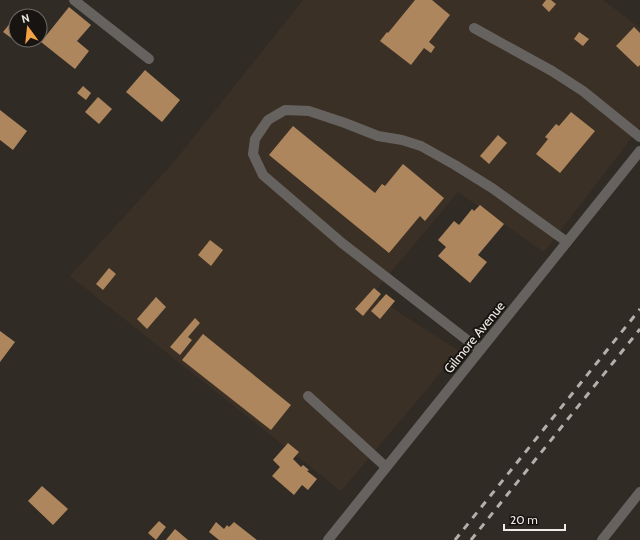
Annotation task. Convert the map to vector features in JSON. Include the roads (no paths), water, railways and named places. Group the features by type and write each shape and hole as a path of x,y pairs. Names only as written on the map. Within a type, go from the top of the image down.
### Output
{"street":[{"path":"74,0 149,59"},
{"path":"474,28 552,71 583,91 640,137"},
{"path":"480,350 342,243 263,175 253,154 255,139 268,120 285,110 309,111 378,136 402,140 421,146 492,188 567,242"},
{"name":"Gilmore Avenue","path":"328,540 640,151"},
{"path":"308,396 386,467"},
{"path":"602,540 640,492"}],"railway":[{"path":"455,540 640,309"},
{"path":"471,540 640,329"}]}
